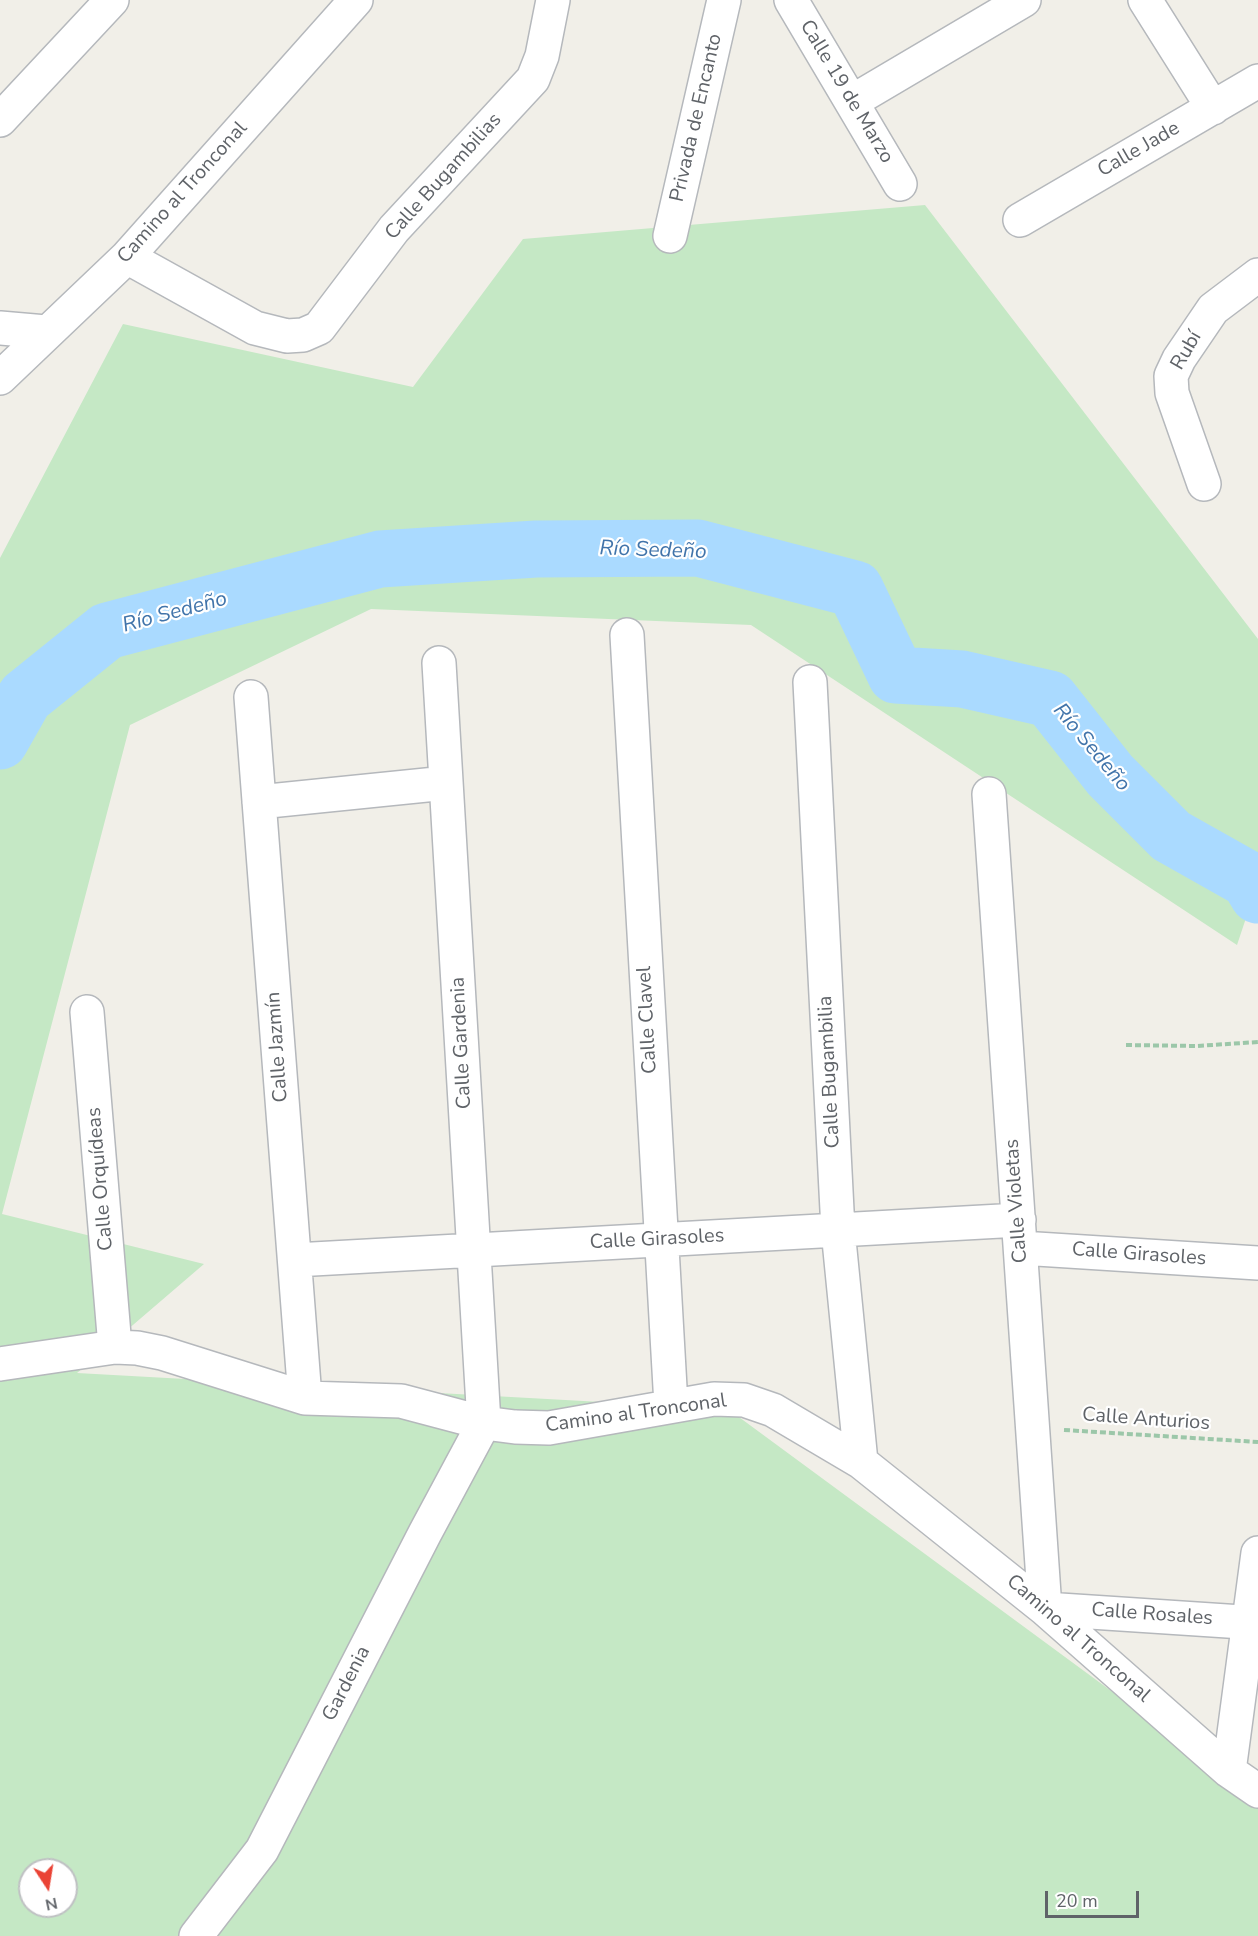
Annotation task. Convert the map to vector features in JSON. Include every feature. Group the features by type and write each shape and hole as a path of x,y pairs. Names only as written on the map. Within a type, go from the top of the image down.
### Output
{"street":[{"path":"0,120 112,0"},
{"name":"Camino al Tronconal","path":"0,378 127,257 356,0"},
{"name":"Calle Bugambilias","path":"127,257 255,328 287,336 303,335 319,328 394,229 533,79 542,56 553,0"},
{"name":"Privada de Encanto","path":"670,236 724,0"},
{"name":"Calle 19 de Marzo","path":"791,0 900,184"},
{"path":"853,102 1024,0"},
{"path":"1145,0 1212,108"},
{"name":"Calle Jade","path":"1020,220 1258,81"},
{"name":"Rubí","path":"1204,484 1172,393 1171,376 1179,359 1213,309 1258,276"},
{"path":"0,328 46,332"},
{"name":"Calle Clavel","path":"627,635 671,1405"},
{"name":"Calle Gardenia","path":"439,663 484,1423"},
{"name":"Calle Bugambilia","path":"810,682 838,1230 861,1462"},
{"name":"Calle Jazmín","path":"251,697 305,1398"},
{"path":"259,802 446,783"},
{"name":"Calle Violetas","path":"989,794 1045,1609"},
{"name":"Calle Orquídeas","path":"87,1012 115,1347"},
{"name":"Calle Girasoles","path":"295,1260 838,1230 1020,1234 1258,1263"},
{"name":"Camino al Tronconal","path":"0,1364 25,1358 115,1347 162,1353 305,1398 401,1401 484,1423 549,1428 671,1405 714,1399 744,1400 773,1410 861,1462 1045,1609 1229,1771 1258,1791"},
{"name":"Gardenia","path":"196,1936 262,1850 484,1423"},
{"path":"1229,1771 1254,1622 1258,1553"},
{"name":"Calle Rosales","path":"1045,1609 1254,1622"}],"path":[{"path":"1126,1045 1197,1046 1258,1042"},
{"name":"Calle Anturios","path":"1033,1428 1258,1442"}],"green space":[{"path":"925,205 1258,639 1258,882 1237,945 751,625 371,609 130,725 2,1214 204,1264 77,1373 728,1409 1258,1799 1258,1936 0,1936 0,558 123,324 413,387 523,239"}],"waterway":[{"name":"Río Sedeño","path":"0,741 25,697 107,631 380,559 536,549 698,548 855,589 896,675 962,679 1050,699 1110,775 1171,836 1249,880 1258,895"}]}
